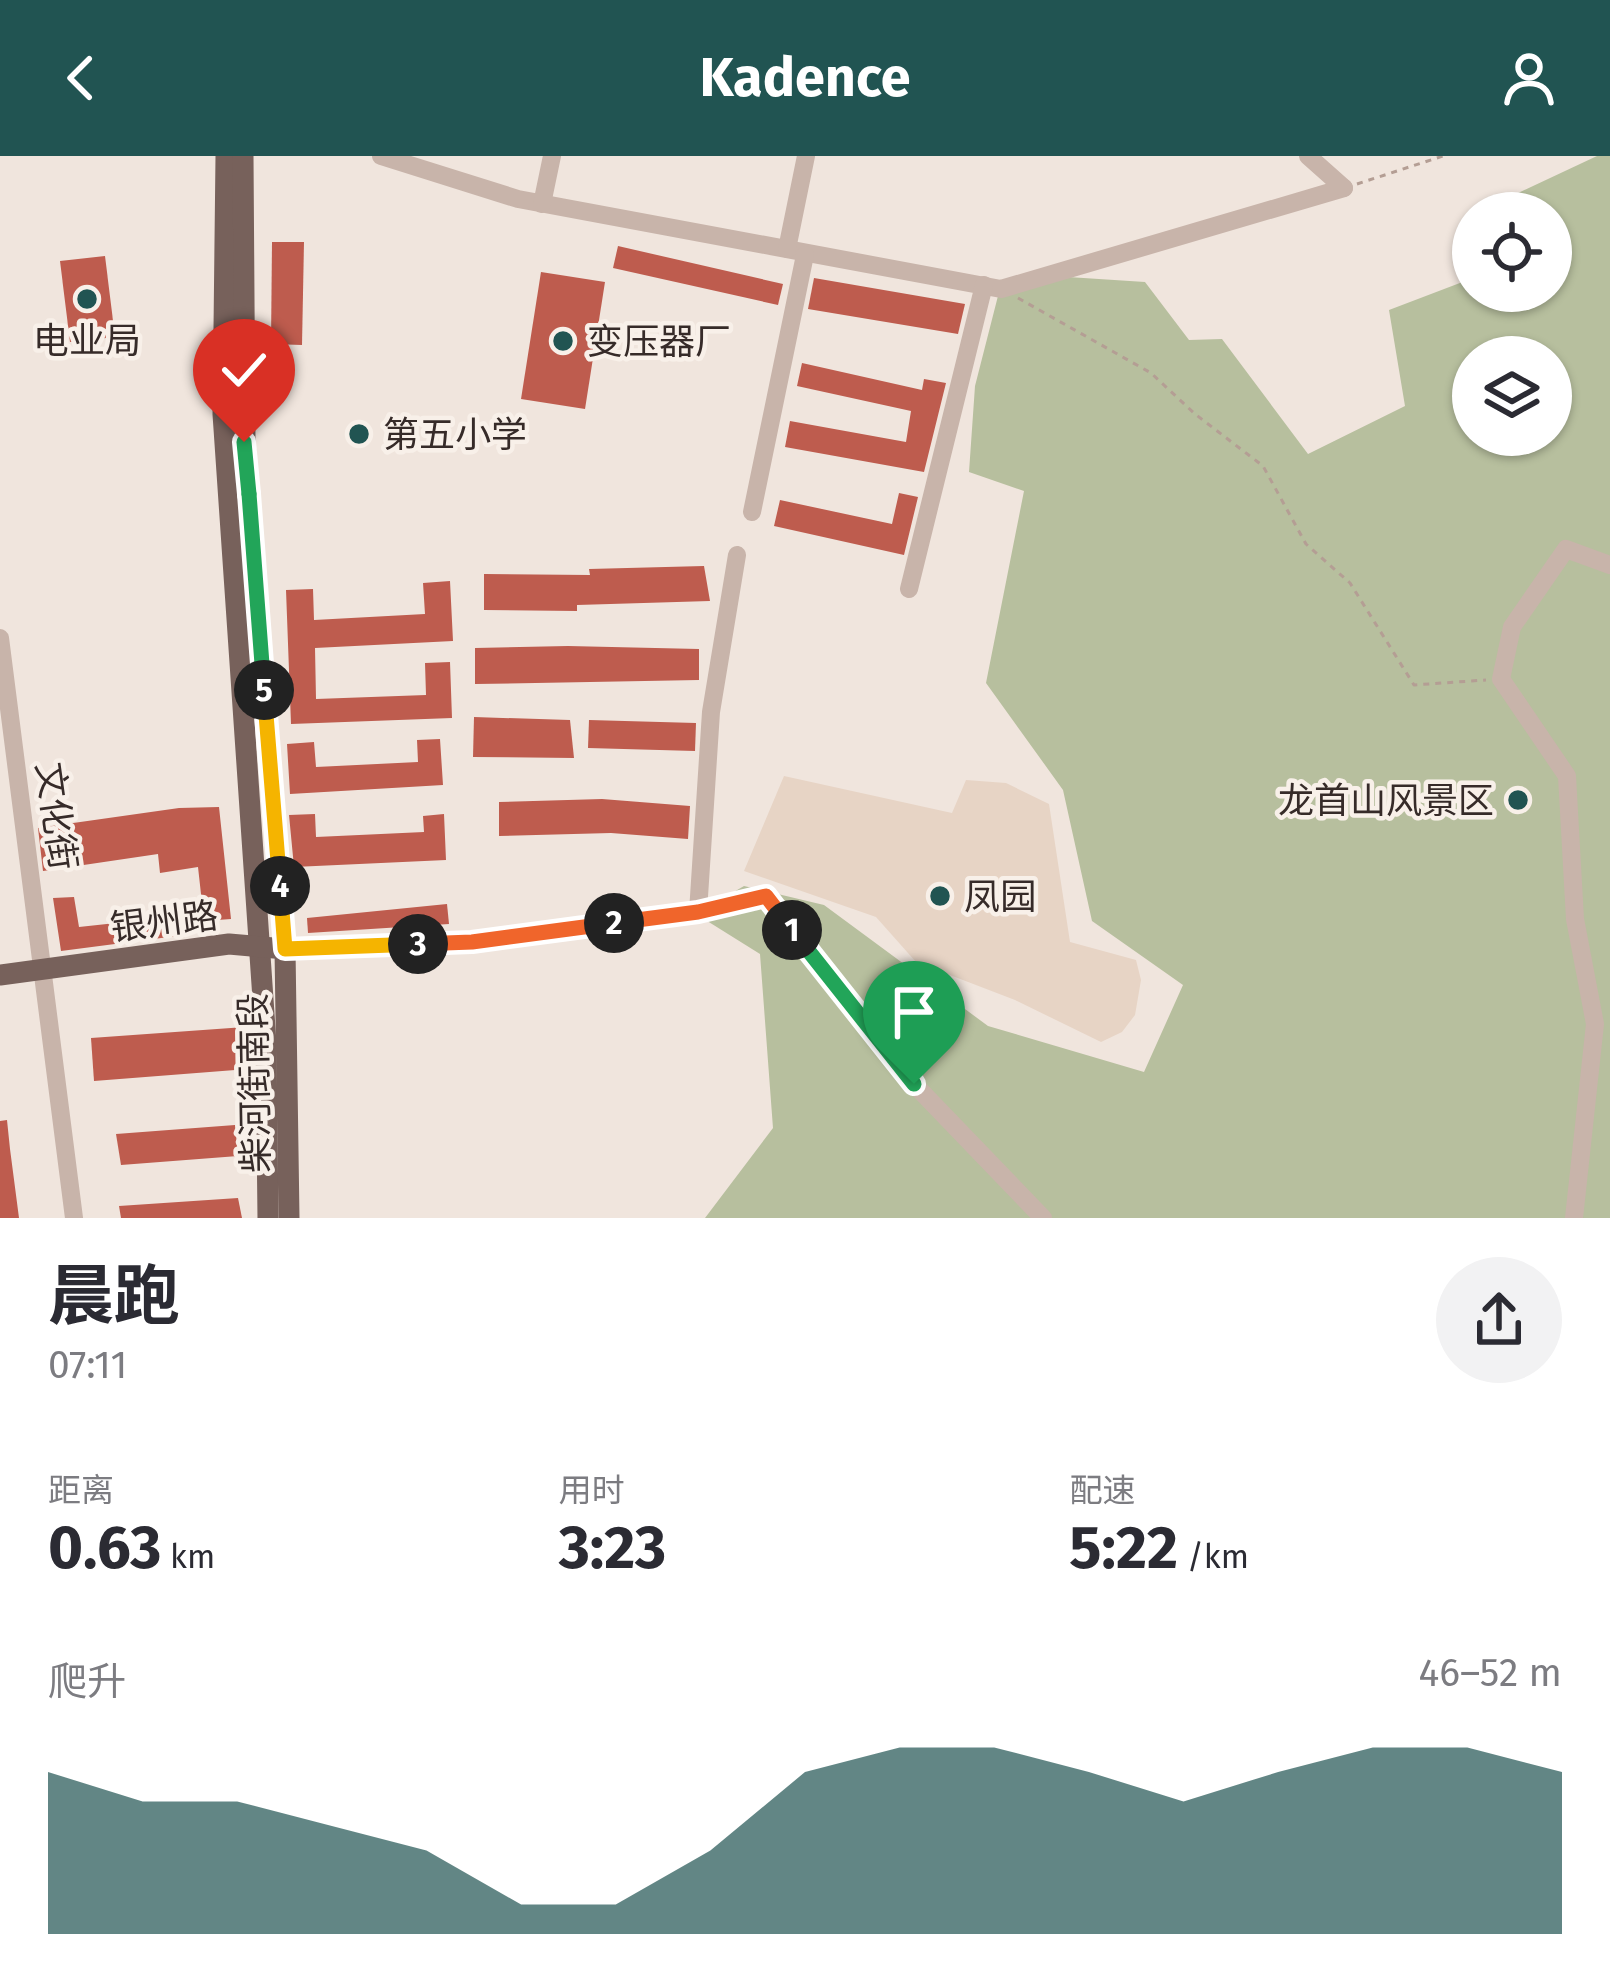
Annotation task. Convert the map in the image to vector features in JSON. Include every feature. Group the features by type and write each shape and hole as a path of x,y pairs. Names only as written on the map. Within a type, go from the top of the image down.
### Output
{"main road":[{"name":"柴河街南段","path":"226,156 224,414 266,1043 268,1218"},
{"name":"柴河街南段","path":"243,156 244,442 285,949 289,1218"},
{"name":"银州路","path":"0,975 229,944 285,949 472,942 698,912 766,896"}],"street":[{"path":"381,156 542,204 992,287 1344,188"},
{"path":"542,204 552,156"},
{"path":"752,512 796,252 806,156"},
{"path":"1308,156 1344,188"},
{"path":"910,589 992,287"},
{"path":"1574,1218 1595,1024 1575,920 1567,776 1501,679 1512,627 1566,549 1610,565"},
{"path":"698,912 710,712 737,555"},
{"name":"文化街","path":"0,638 74,1218"},
{"path":"766,896 914,1084 1043,1218"}],"path":[{"path":"1344,188 1442,156"},
{"path":"992,287 1151,373 1263,466 1306,544 1350,583 1414,685 1501,679"}],"green space":[{"path":"1597,156 1610,156 1610,1218 705,1218 773,1128 760,954 696,914 744,886 824,905 988,1026 1144,1072 1183,985 1092,921 1063,790 986,683 1024,491 969,472 975,386 999,292 1068,277 1145,282 1189,340 1222,339 1308,454 1405,406 1389,310 1452,286 1452,312 1572,312 1572,192 1520,192"}],"shaded area":[{"name":"凤园","path":"784,776 952,813 966,780 1006,783 1049,804 1070,942 1136,960 1141,980 1135,1015 1122,1032 1101,1042 1015,1000 916,962 876,917 744,871"}],"building":[{"path":"272,242 304,242 302,345 271,344"},
{"path":"618,246 783,284 778,305 613,268"},
{"name":"电业局","path":"105,256 115,337 70,342 60,261"},
{"name":"变压器厂","path":"541,272 605,282 585,409 521,399"},
{"path":"814,278 965,304 958,334 808,309"},
{"path":"802,363 922,390 924,379 946,383 924,472 785,447 790,421 906,442 911,411 797,386"},
{"path":"899,493 918,497 904,555 774,526 780,500 892,524"},
{"path":"704,566 710,601 577,605 577,611 484,610 484,574 590,575 589,569"},
{"path":"450,581 453,641 315,648 316,699 426,695 425,663 450,662 452,718 291,724 286,590 313,589 314,620 425,614 423,583"},
{"path":"475,648 699,649 699,680 475,684"},
{"path":"474,717 570,720 574,758 473,757"},
{"path":"589,720 696,723 695,751 588,748"},
{"path":"440,739 443,785 290,794 287,744 314,742 316,767 418,762 417,740"},
{"path":"602,799 690,806 688,839 611,833 499,836 499,802"},
{"path":"219,807 231,919 204,921 198,867 160,873 158,854 43,871 38,828 179,808"},
{"path":"315,814 316,837 424,832 423,816 444,814 446,860 294,867 289,815"},
{"path":"74,897 79,927 190,915 192,934 61,951 53,898"},
{"path":"447,904 449,924 308,933 307,918"},
{"path":"245,1027 248,1069 94,1081 91,1038"},
{"path":"7,1120 19,1218 0,1218 0,1121"},
{"path":"235,1125 238,1156 121,1165 116,1134"},
{"path":"238,1198 242,1218 121,1218 119,1206"}],"place":[{"name":"电业局","path":"87,299"},
{"name":"变压器厂","path":"563,341"},
{"name":"第五小学","path":"359,434"},
{"name":"龙首山风景区","path":"1518,800"},
{"name":"凤园","path":"940,896"}],"route":[{"path":"244,442 285,949 472,942 698,912 766,896 914,1084"}]}
